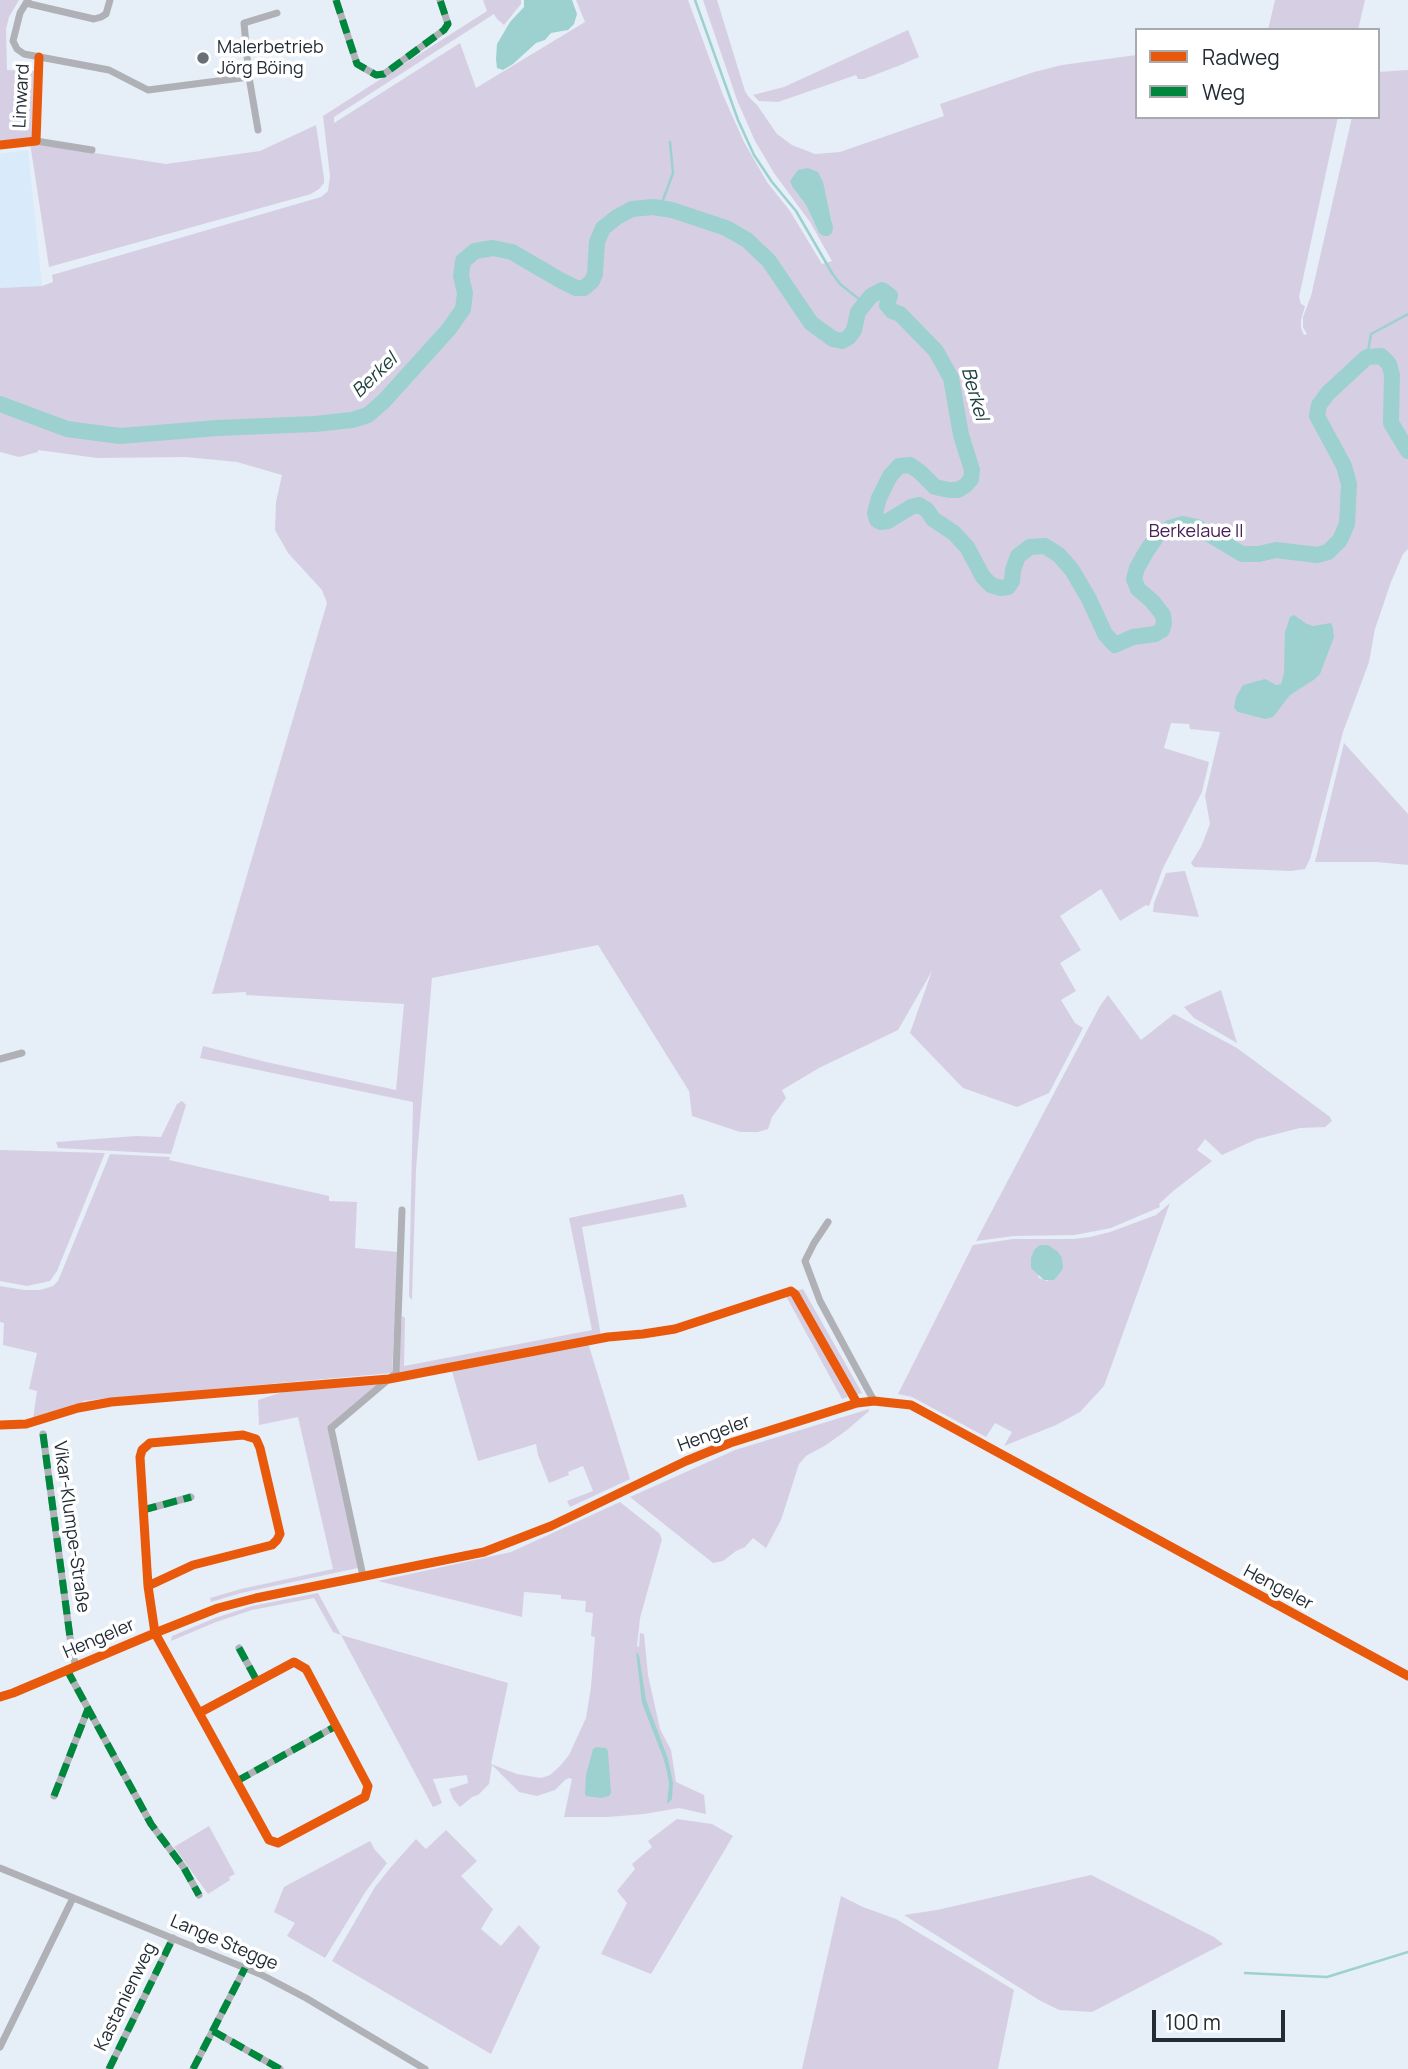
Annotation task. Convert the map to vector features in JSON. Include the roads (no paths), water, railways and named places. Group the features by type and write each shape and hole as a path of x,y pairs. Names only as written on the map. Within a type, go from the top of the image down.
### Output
{"street":[{"path":"27,1 94,19 106,13 110,0"},
{"path":"336,0 357,64 376,75 384,74 444,30 448,24 440,0"},
{"name":"Linward","path":"27,1 20,13 13,45 20,52 109,70 148,90 249,77"},
{"path":"258,130 244,23 277,13"},
{"name":"Linward","path":"39,57 36,141 92,150"},
{"path":"0,1059 22,1053"},
{"path":"363,1576 331,1429 396,1373 402,1210"},
{"path":"828,1222 805,1261 820,1301 874,1401"},
{"name":"Hengeler","path":"0,1697 218,1608 484,1552 551,1526 686,1461 730,1443 847,1406 874,1401 911,1405 1408,1676"},
{"name":"Vikar-Klumpe-Straße","path":"43,1434 76,1667"},
{"path":"148,1586 193,1565 272,1545 280,1534 256,1439 243,1435 150,1443 140,1457 148,1586 155,1633 199,1713 237,1781 269,1840 278,1843 365,1797 368,1786 306,1669 294,1662 199,1713"},
{"path":"143,1510 191,1497"},
{"path":"239,1648 257,1681"},
{"path":"67,1670 151,1824 184,1868 199,1895"},
{"path":"54,1796 88,1709"},
{"path":"237,1781 336,1726"},
{"name":"Lange Stegge","path":"0,1868 245,1968 306,1998 425,2069"},
{"path":"0,2047 73,1898"},
{"name":"Kastanienweg","path":"109,2069 173,1938"},
{"path":"194,2069 245,1968"},
{"path":"213,2031 280,2069"}],"waterway":[{"path":"695,0 738,120 754,155 796,211 840,284 864,303"},
{"path":"660,208 673,173 670,142"},
{"name":"Berkel","path":"0,404 67,429 120,436 352,420 368,415 384,401 449,329 463,309 463,261 475,251 493,248 512,252 560,280 576,288 584,288 595,274 597,242 603,228 632,209 653,207 672,210 726,228 747,240 769,261 811,323 833,339 842,341 849,337 854,330 858,312 871,296 882,290 890,296 887,305 900,314 936,351 951,378 961,435 972,470 971,479 966,485 958,490 949,490 935,487 910,465 899,466 890,476 879,498 875,513 877,520 888,521 919,505 927,510 933,519 954,533 967,547 983,577 991,585 1001,588 1008,587 1012,581 1018,556 1030,547 1045,546 1059,555 1072,570 1105,634 1115,645 1133,637 1155,634 1162,630 1163,615 1138,589 1134,579 1137,568 1157,536 1170,528 1183,524 1197,527 1242,554 1276,550 1317,555 1328,552 1340,540 1347,524 1349,484 1344,466 1317,416 1319,405 1328,393 1367,357 1381,356 1389,364 1392,375 1391,423 1408,451"},
{"path":"1367,357 1371,334 1408,314"},
{"path":"1245,1973 1327,1977 1408,1952"}],"place":[{"name":"Malerbetrieb Jörg Böing","path":"203,58"}],"park label":[{"name":"Berkelaue II","path":"1196,532"}]}
